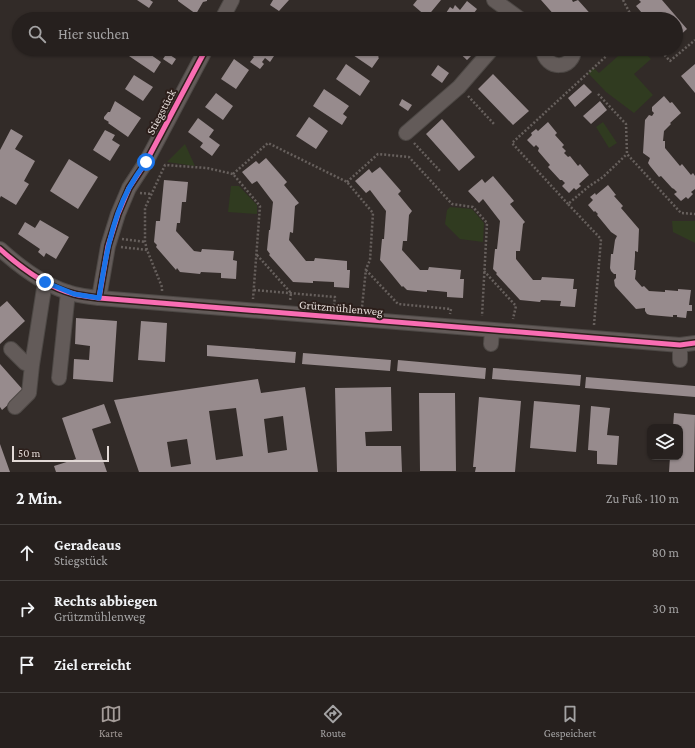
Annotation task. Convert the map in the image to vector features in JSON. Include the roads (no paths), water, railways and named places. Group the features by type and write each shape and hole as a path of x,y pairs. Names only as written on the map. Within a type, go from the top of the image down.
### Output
{"street":[{"path":"226,12 232,0"},
{"path":"494,0 510,12"},
{"name":"Stiegstück","path":"99,298 109,242 118,214 129,188 146,162 202,56"},
{"path":"406,134 459,87 486,56"},
{"path":"544,56 550,63 560,65 564,64 572,56"},
{"name":"Grützmühlenweg","path":"0,248 16,264 45,282 74,294 99,298 162,303 299,321 360,319 488,334 511,331 680,345 695,344"},
{"path":"15,407 29,393 45,282"},
{"path":"59,378 68,292"},
{"path":"680,345 680,360"},
{"path":"11,349 25,363 32,365"}]}
